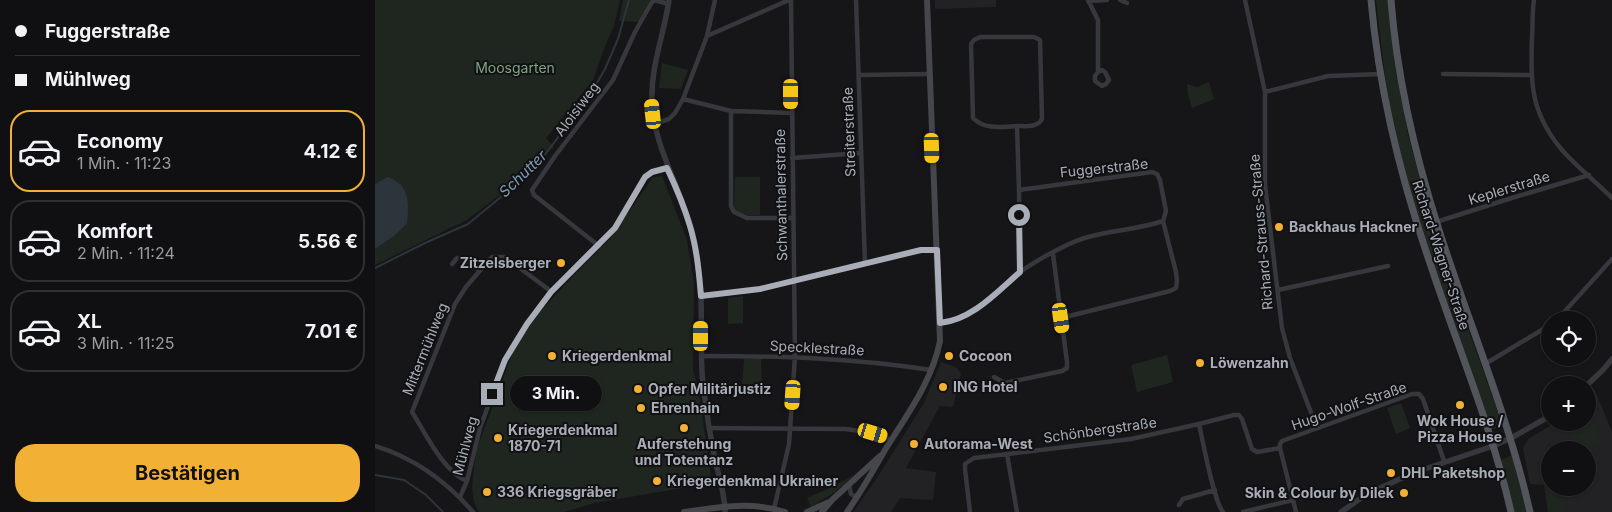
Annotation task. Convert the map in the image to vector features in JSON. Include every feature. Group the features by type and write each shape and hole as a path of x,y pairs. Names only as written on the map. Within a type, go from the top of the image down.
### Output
{"main road":[{"path":"847,512 918,398 931,370 940,341 927,0"},
{"name":"Richard-Wagner-Straße","path":"1371,0 1381,74 1393,138 1409,201 1493,446 1509,511"},
{"name":"Richard-Wagner-Straße","path":"1391,0 1396,47 1410,125 1421,172 1436,222 1511,438 1530,512"},
{"path":"823,512 832,500 885,452"},
{"path":"807,512 832,500"},
{"path":"684,512 751,505 785,512"}],"street":[{"name":"Aloisiweg","path":"599,246 534,195 533,190 555,156 613,80 635,32 654,0 669,2"},
{"path":"654,124 669,119 683,99 707,36 715,0"},
{"path":"707,36 790,0"},
{"name":"Schwanthalerstraße","path":"775,509 786,458 790,428 795,356 790,0"},
{"name":"Streiterstraße","path":"856,0 865,264"},
{"path":"1097,72 1097,20 1088,0 1107,0"},
{"path":"1120,0 1127,3"},
{"name":"Richard-Strauss-Straße","path":"1245,0 1265,92 1265,184 1281,328 1317,428"},
{"path":"1534,0 1530,76 1536,103 1547,130 1563,151 1612,198"},
{"path":"669,2 653,72 652,104 654,124 667,168 691,227 696,252 701,296 703,384 709,428 725,509"},
{"path":"1034,37 1040,40 1042,119 1035,126 1017,126 987,127 979,124 973,118 971,44 974,40 980,38 1034,37"},
{"path":"859,75 929,74"},
{"path":"1265,92 1328,76 1381,74"},
{"path":"1443,74 1530,76"},
{"path":"683,99 731,111 791,113"},
{"path":"731,111 731,206 734,212 747,218 793,218"},
{"path":"1017,126 1020,272"},
{"path":"792,158 861,153"},
{"name":"Mühlweg","path":"460,497 467,482 473,450 480,428 505,360 527,324 551,292 615,228 645,177 652,172 667,168"},
{"name":"Fuggerstraße","path":"1019,190 1152,172 1157,174 1160,180 1166,211 1163,221 1176,272 1176,288 1061,318"},
{"name":"Keplerstraße","path":"1436,222 1589,175"},
{"path":"940,323 967,314 1020,272 1073,242 1090,236 1163,221"},
{"path":"701,296 760,289 921,250 937,250"},
{"path":"993,377 1005,383 1062,371 1067,368 1053,254"},
{"name":"Mittermühlweg","path":"467,482 460,478 441,458 412,412 455,304 466,287 492,257 505,256 551,292"},
{"path":"452,264 457,258 460,258 480,270"},
{"path":"1565,311 1612,259"},
{"path":"1278,290 1387,266"},
{"path":"1485,364 1541,330"},
{"name":"Specklestraße","path":"701,356 795,356 854,360 931,370"},
{"path":"1596,377 1612,360"},
{"name":"Hugo-Wolf-Straße","path":"1280,448 1282,441 1412,394 1419,394 1423,399 1445,461"},
{"name":"Schönbergstraße","path":"969,512 965,464 974,458 1131,439 1239,415 1252,449 1257,452 1280,448"},
{"path":"1341,512 1372,492 1413,473 1493,446 1541,421"},
{"path":"1199,424 1219,508 1223,512"},
{"path":"709,428 846,429 873,433 892,440"},
{"path":"375,446 411,460 425,469 460,497 473,512"},
{"path":"1280,448 1296,512"},
{"path":"1007,454 1017,512"},
{"path":"849,486 851,494 854,496 858,495"},
{"path":"1179,505 1183,500 1215,490"},
{"path":"1243,512 1293,500"}],"shaded area":[{"path":"935,0 996,0 996,7 935,9"},
{"path":"387,177 395,180 404,189 408,202 407,223 394,236 375,249 375,184"},
{"path":"941,362 956,367 961,373 953,407 940,406 906,468 936,472 933,500 900,498 891,512 853,512 877,478 924,403"},
{"path":"1596,392 1612,432 1612,512 1548,512 1546,496 1596,496 1596,441 1541,441 1541,485 1530,484 1523,448 1528,439 1542,431 1596,431"}],"green space":[{"name":"Moosgarten","path":"375,0 620,0 614,26 593,80 546,138 554,147 501,194 467,220 375,265 375,249 394,236 387,177 375,184"},
{"path":"623,0 651,0 639,22 619,21"},
{"path":"1376,0 1388,0 1408,135 1425,197 1469,331 1503,426 1490,430 1416,216 1400,160 1387,93"},
{"path":"662,63 688,70 681,89 659,88"},
{"path":"1209,82 1214,99 1192,108 1187,84 1197,87"},
{"path":"662,176 687,240 694,284 693,370 698,387 712,483 595,503 564,512 479,512 474,502 472,486 476,451 514,349 538,314 610,239 653,177"},
{"path":"735,177 760,177 760,215 747,215 736,211 734,205"},
{"path":"743,296 743,323 728,324 728,298"},
{"path":"1167,355 1173,382 1137,392 1131,365"},
{"path":"744,359 761,359 762,383 742,386"},
{"path":"1401,403 1410,428 1396,434 1387,408"},
{"path":"1596,429 1602,443 1596,446 1596,441 1574,441 1570,431 1596,431"},
{"path":"1512,455 1527,512 1514,512 1501,460"},
{"path":"854,475 835,492 811,507 807,498"},
{"path":"1546,496 1564,496 1566,512 1548,512"}],"waterway":[{"name":"Schutter","path":"375,268 468,224 507,192 540,161 589,97 605,69 618,39 629,0"},
{"name":"Schutter","path":"375,475 404,480 426,495 443,512"}],"place":[{"name":"Backhaus Hackner","path":"1279,227"},
{"name":"Zitzelsberger","path":"561,263"},
{"name":"Kriegerdenkmal","path":"552,356"},
{"name":"Cocoon","path":"949,356"},
{"name":"Löwenzahn","path":"1200,363"},
{"name":"ING Hotel","path":"943,387"},
{"name":"Opfer Militärjustiz","path":"638,389"},
{"name":"Wok House / Pizza House","path":"1460,405"},
{"name":"Ehrenhain","path":"641,408"},
{"name":"Auferstehung und Totentanz","path":"684,428"},
{"name":"Kriegerdenkmal 1870-71","path":"498,438"},
{"name":"Autorama-West","path":"914,444"},
{"name":"DHL Paketshop","path":"1391,473"},
{"name":"Kriegerdenkmal Ukrainer","path":"657,481"},
{"name":"336 Kriegsgräber","path":"487,492"},
{"name":"Skin & Colour by Dilek","path":"1404,493"}],"route":[{"path":"492,394 505,360 527,324 551,292 615,228 645,177 652,172 667,168 681,200 691,227 699,268 701,296 760,289 921,250 937,250 940,323 947,322 967,314 991,297 1020,272 1019,215"}]}
